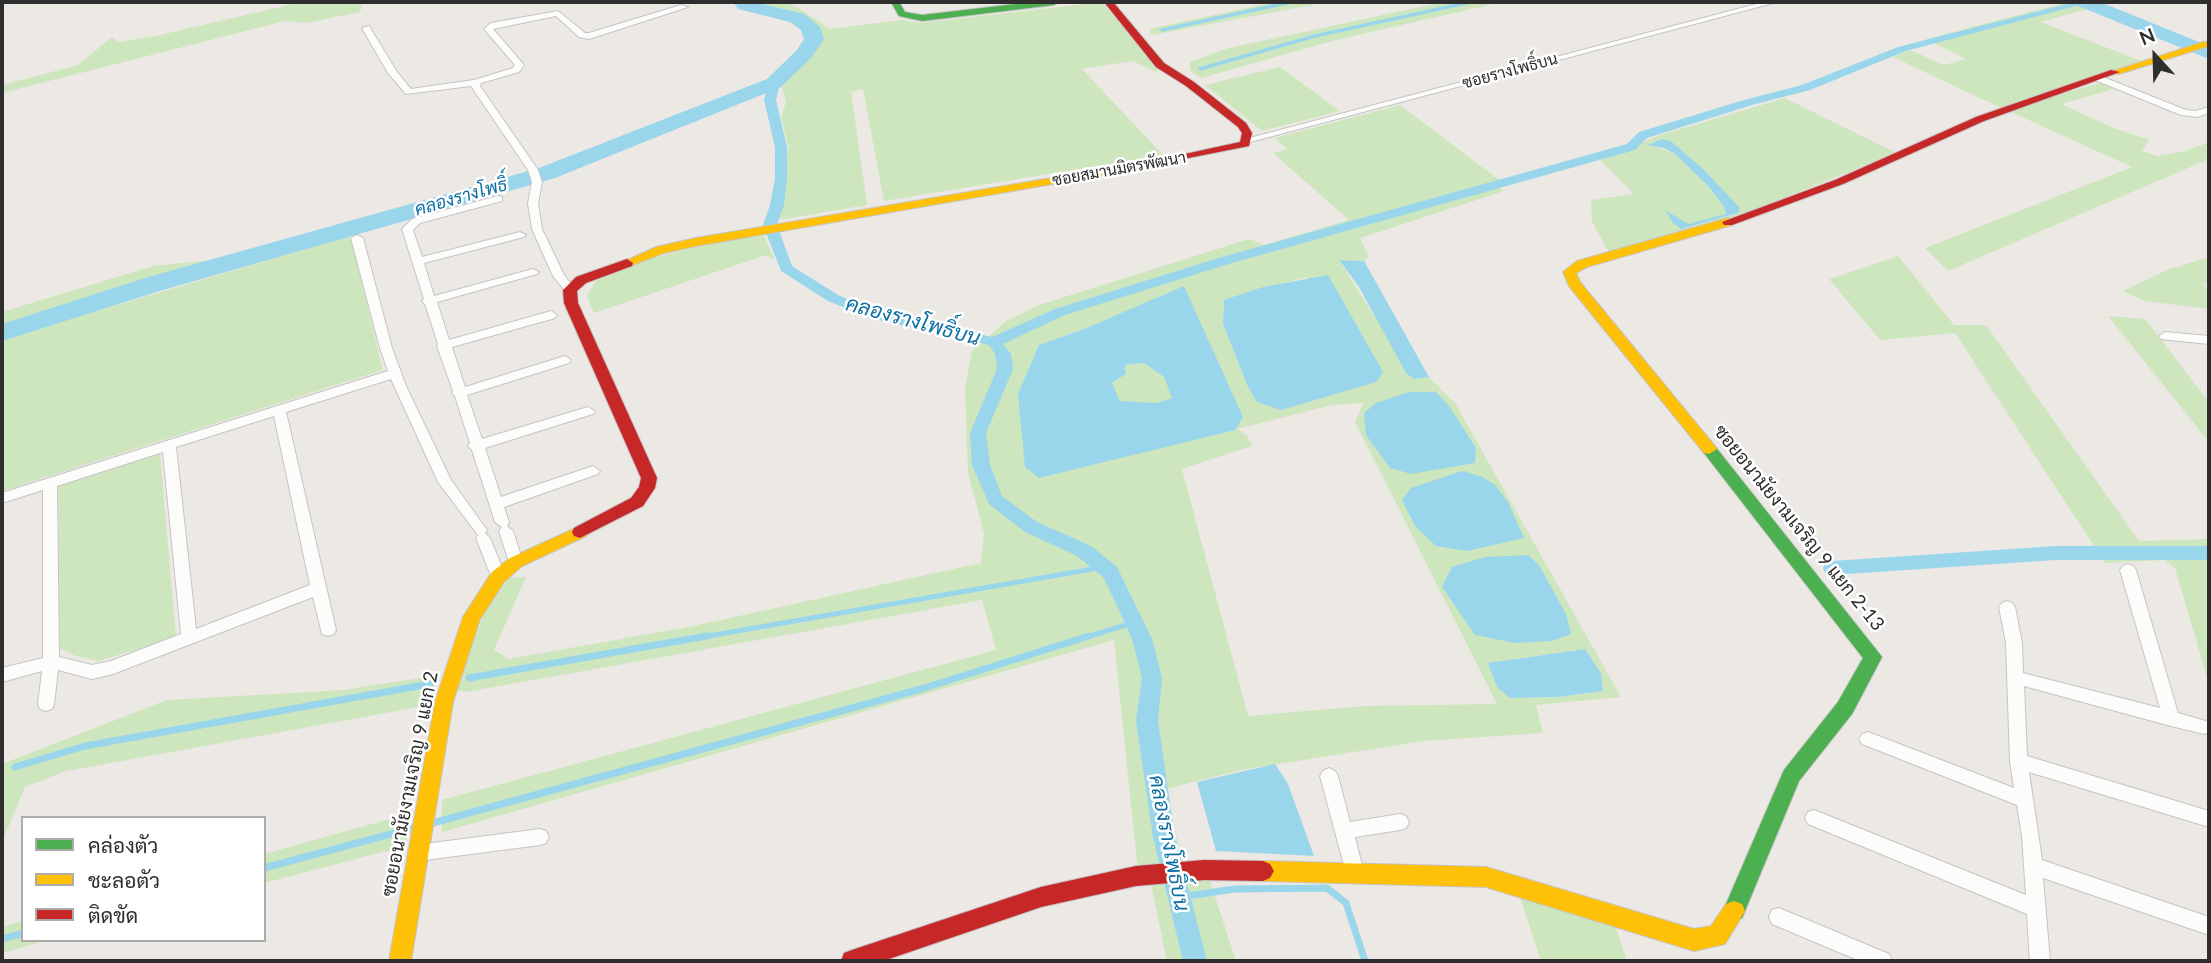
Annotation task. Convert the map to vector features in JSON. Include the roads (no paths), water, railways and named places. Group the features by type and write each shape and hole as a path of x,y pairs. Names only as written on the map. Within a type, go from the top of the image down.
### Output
{"street":[{"path":"895,2 902,15 922,18 1054,2"},
{"path":"1108,2 1144,49 1160,65 1190,84 1242,125 1247,140"},
{"name":"ซอยรางโพธิ์บน","path":"1247,140 1773,2"},
{"path":"366,29 393,73 409,92 475,83 516,70 520,65 488,29 494,25 558,13 582,35 589,36 684,7"},
{"name":"ซอยอนามัยงามเจริญ 9 แยก 2-13","path":"852,961 1041,897 1136,876 1204,870 1486,877 1682,937 1701,941 1717,936 1737,905 1791,776 1845,708 1873,657 1792,551 1574,283 1569,272 1581,264 1741,219 1851,177 1980,119 2206,44"},
{"path":"2098,78 2190,115 2209,110"},
{"path":"475,83 535,176 533,203 537,229 559,276 570,290"},
{"name":"ซอยสมานมิตรพัฒนา","path":"570,290 581,280 660,250 791,223 1177,160 1237,148 1247,140"},
{"path":"498,200 410,225 407,229 475,446 516,562"},
{"path":"416,262 520,235"},
{"path":"357,238 395,373 445,482 480,530 498,577"},
{"path":"428,301 533,272"},
{"name":"ซอยอนามัยงามเจริญ 9 แยก 2","path":"400,961 424,809 453,668 472,617 498,577 516,562 623,512 638,502 647,488 649,478 643,462 571,303 570,290"},
{"path":"443,346 551,315"},
{"path":"2165,336 2209,340"},
{"path":"458,393 565,360"},
{"path":"2,498 395,373"},
{"path":"279,410 328,630"},
{"path":"475,446 588,411"},
{"path":"169,445 189,639"},
{"path":"480,530 593,471"},
{"path":"46,704 51,663 50,483"},
{"path":"2128,570 2171,719"},
{"path":"2,675 51,663 92,672 132,662 319,588"},
{"path":"2007,607 2014,643 2019,761 2033,866 2040,961"},
{"path":"2014,677 2204,727"},
{"path":"1868,738 2023,799"},
{"path":"2019,761 2209,819"},
{"path":"1329,776 1354,873"},
{"path":"1814,818 2036,908"},
{"path":"1343,831 1400,822"},
{"path":"417,853 540,837"},
{"path":"2033,866 2209,926"},
{"path":"1779,917 1882,961"}],"water":[{"path":"1663,139 1672,142 1702,168 1740,208 1738,213 1681,229 1673,223 1665,210 1688,224 1726,214 1709,187 1675,154 1664,148 1647,145"},
{"path":"1339,260 1364,261 1429,377 1414,379 1406,373 1359,287"},
{"path":"1328,275 1383,372 1376,382 1281,410 1257,402 1247,385 1223,324 1224,300 1263,287"},
{"path":"1184,286 1243,417 1235,430 1039,478 1025,467 1018,394 1039,345 1089,327","holes":["1144,363 1164,377 1172,398 1157,403 1120,401 1112,383 1126,374 1125,365"]},
{"path":"1409,392 1436,392 1449,406 1476,448 1475,463 1411,474 1390,468 1366,435 1364,413 1376,403"},
{"path":"1462,471 1483,477 1495,485 1508,502 1524,538 1467,551 1436,546 1415,526 1402,500 1411,488"},
{"path":"1528,555 1539,565 1566,614 1571,634 1552,641 1515,643 1475,635 1442,587 1452,567 1485,557"},
{"path":"1585,649 1601,673 1603,691 1558,697 1510,698 1497,687 1488,663"},
{"path":"1275,764 1288,784 1314,856 1216,851 1197,782"}],"waterway":[{"name":"คลองรางโพธิ์","path":"2,333 154,284 547,173 742,98 774,83 804,54 814,39 810,27 797,18 742,2"},
{"path":"1162,30 1291,2"},
{"path":"1200,69 1315,36 1471,2"},
{"path":"2085,2 2209,53"},
{"path":"994,342 1060,312 1227,260 1631,147 1643,135 1748,102 1806,88 1902,49 2086,2"},
{"name":"คลองรางโพธิ์บน","path":"774,83 770,100 781,147 781,178 777,205 770,225 786,268 833,298 875,315 994,342"},
{"name":"คลองรางโพธิ์บน","path":"994,342 1003,354 1005,369 978,433 981,465 995,500 1031,527 1084,551 1110,572 1142,639 1152,678 1147,721 1164,837 1195,961"},
{"path":"1832,568 2056,553 2209,553"},
{"path":"697,638 1104,567"},
{"path":"1084,638 1135,622"},
{"path":"469,678 707,636"},
{"path":"429,824 921,689 1089,636"},
{"path":"15,767 85,746 430,684"},
{"path":"266,867 417,827"},
{"path":"1180,897 1235,889 1327,888 1346,903 1365,961"},
{"path":"2,939 21,934"}]}
